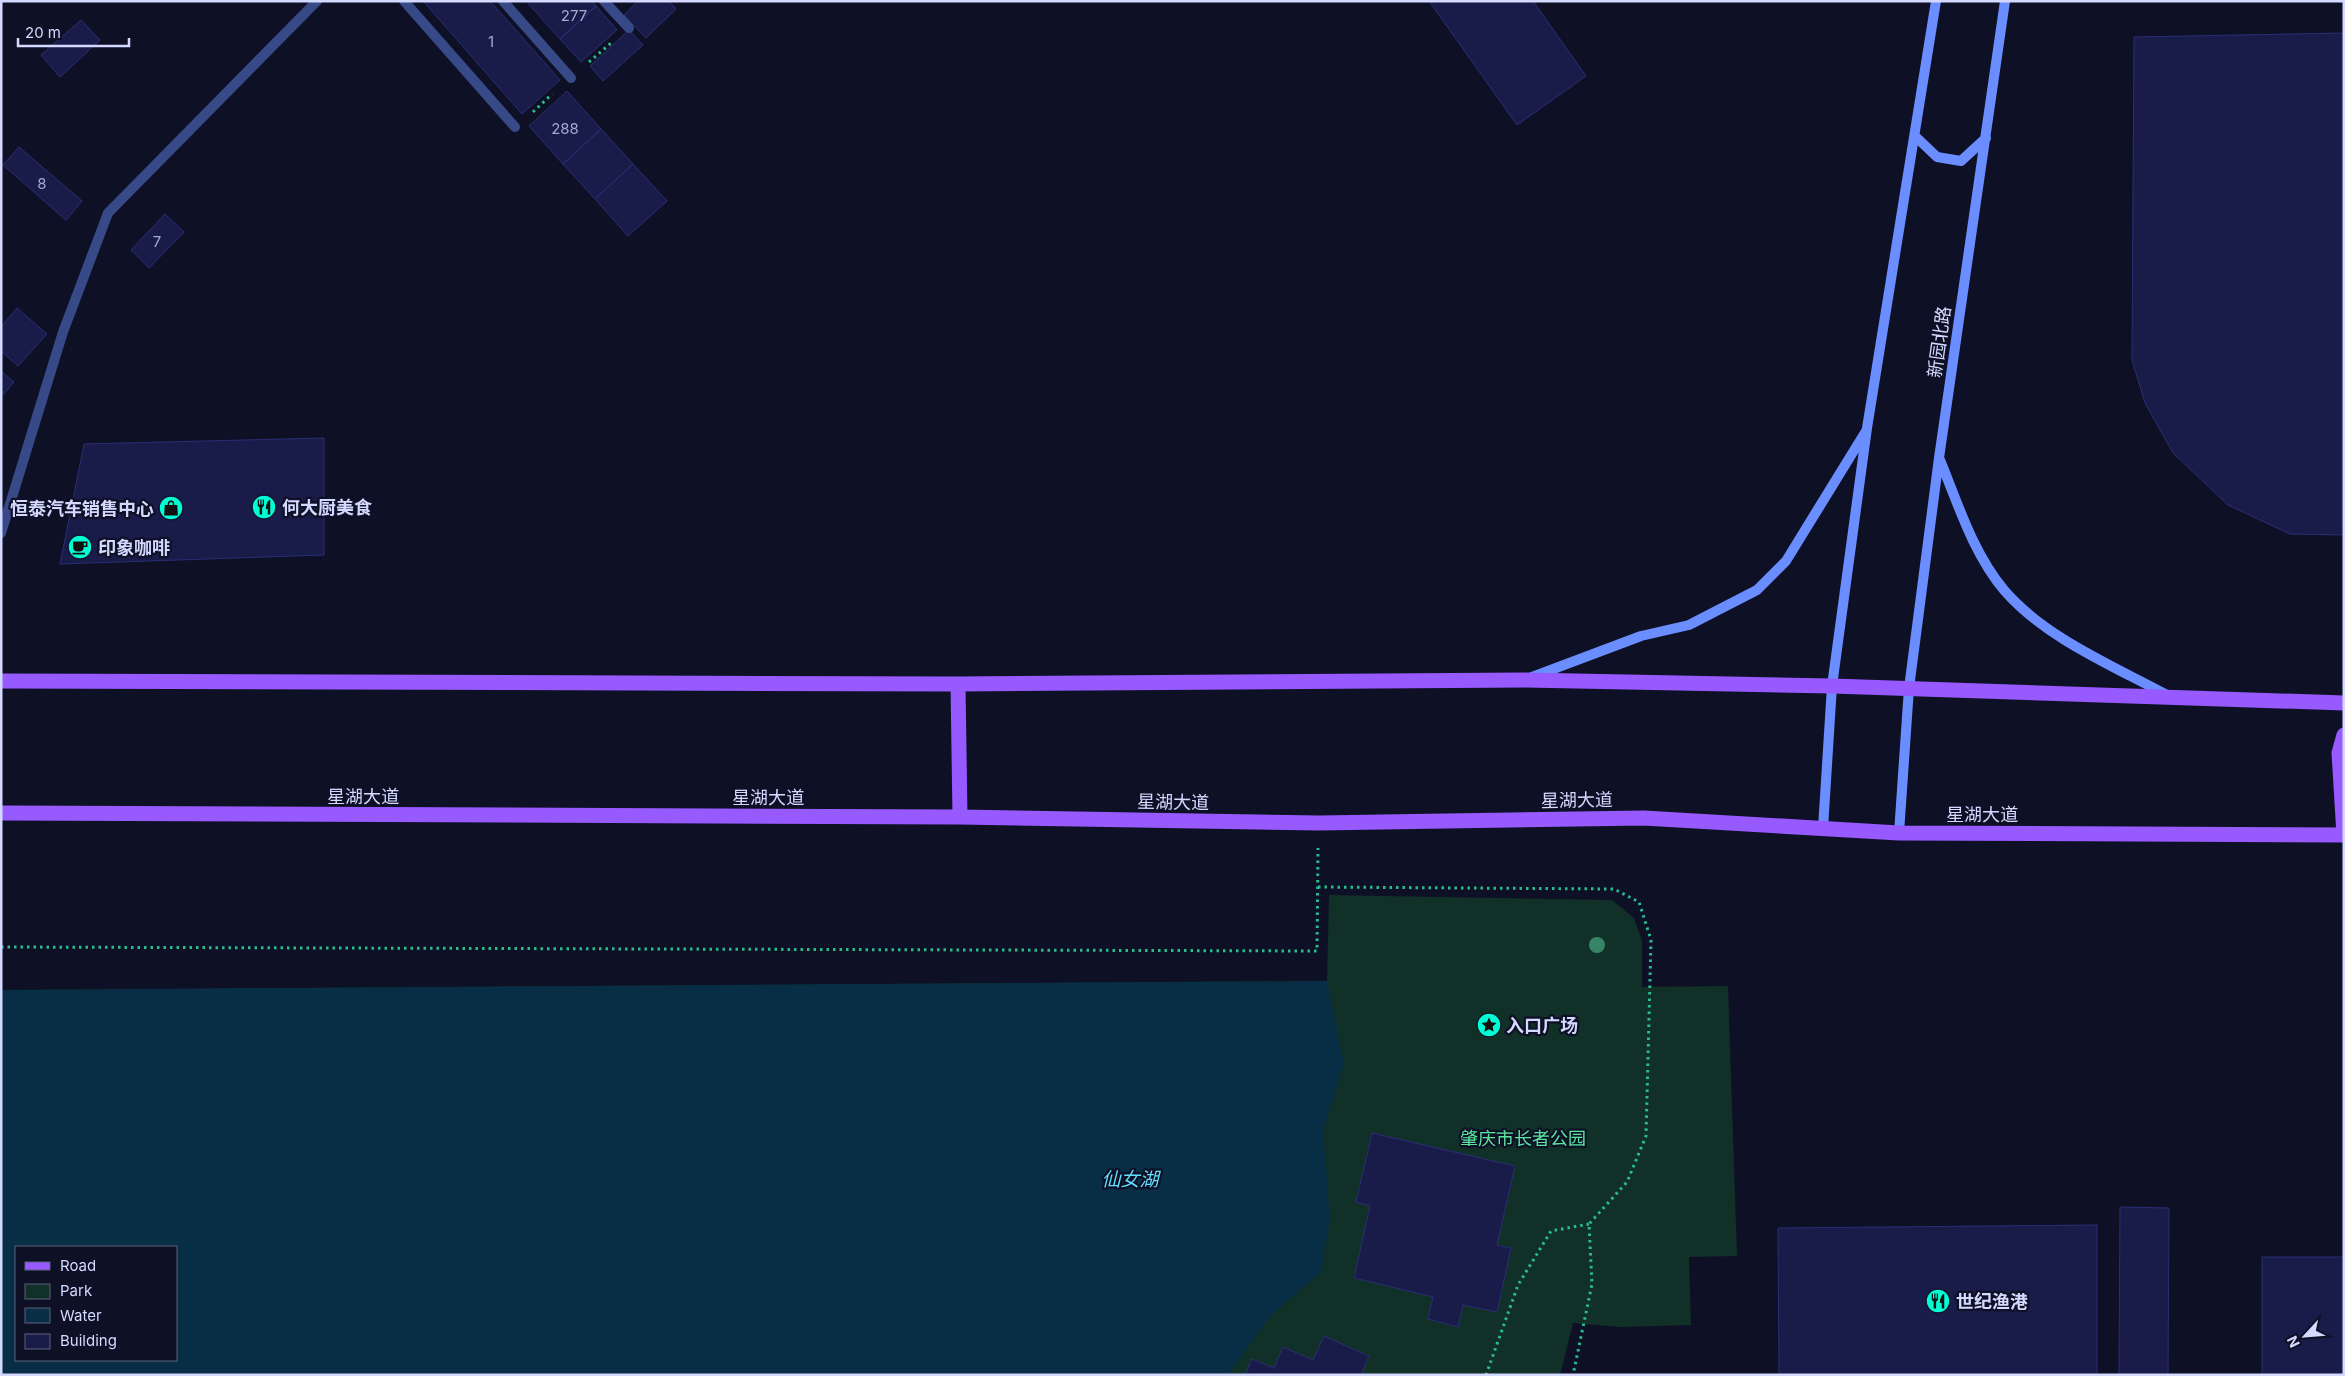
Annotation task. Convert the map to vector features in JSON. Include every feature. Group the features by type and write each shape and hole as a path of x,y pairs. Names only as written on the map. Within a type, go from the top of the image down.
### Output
{"main road":[{"path":"1823,828 1832,686 1867,428 1916,137 1936,1"},
{"name":"新园北路","path":"1899,833 1909,688 1939,458 2005,1"},
{"path":"1916,137 1937,158 1961,161 1986,138"},
{"path":"1525,680 1641,636 1689,625 1757,590 1786,561 1867,428"},
{"path":"1939,458 1975,547 2004,590 2034,619 2076,646 2172,698"},
{"path":"1,681 958,684 1525,680 1909,688 2344,703"},
{"path":"958,684 960,817"},
{"path":"2344,735 2339,753 2344,835"},
{"name":"星湖大道","path":"1,813 960,817 1319,823 1644,818 1899,833 2344,835"}],"street":[{"path":"1,533 63,332 108,213 317,1"},
{"path":"404,1 515,127"},
{"path":"503,1 571,78"},
{"path":"604,1 629,28"}],"path":[{"path":"1,947 1317,951 1319,823"},
{"path":"1318,886 1614,889 1638,902 1651,940 1646,1136 1627,1182 1589,1224 1551,1231 1518,1286 1486,1375"},
{"path":"1573,1375 1592,1284 1589,1224"}],"green space":[{"name":"仙女湖","path":"1329,895 1612,900 1634,918 1642,941 1642,987 1728,986 1737,1256 1689,1257 1691,1325 1620,1327 1573,1323 1560,1375 1,1375 1,990 1327,981"}],"water":[{"name":"仙女湖","path":"1327,981 1344,1064 1323,1129 1330,1219 1321,1272 1270,1316 1228,1375 1,1375 1,990"}],"building":[{"path":"423,1 490,1 560,80 522,114"},
{"path":"526,1 591,1 596,6 560,39"},
{"path":"638,1 669,1 676,9 646,38 624,15"},
{"path":"1429,1 1533,1 1586,76 1517,125"},
{"path":"596,6 617,30 581,62 560,39"},
{"path":"81,20 100,40 60,77 41,55"},
{"path":"629,30 643,45 603,81 590,66"},
{"path":"2344,33 2344,535 2290,534 2228,505 2173,453 2145,403 2132,360 2134,37"},
{"path":"567,91 601,129 563,164 529,126"},
{"path":"601,129 633,164 595,199 563,164"},
{"path":"19,147 82,201 66,220 3,165"},
{"path":"633,164 667,201 628,236 595,199"},
{"path":"165,214 184,232 149,268 131,250"},
{"path":"17,308 47,334 18,366 1,351 1,327"},
{"path":"1,371 14,382 1,397"},
{"path":"324,438 324,555 60,564 84,444"},
{"path":"1372,1133 1515,1166 1497,1245 1511,1248 1497,1312 1463,1305 1458,1327 1428,1319 1433,1297 1354,1278 1370,1206 1356,1202"},
{"path":"2120,1207 2169,1208 2168,1375 2119,1375"},
{"name":"世纪渔港","path":"2097,1225 2097,1375 1779,1375 1778,1228"},
{"path":"2262,1257 2344,1257 2344,1375 2262,1375"},
{"path":"1324,1336 1369,1356 1361,1375 1245,1375 1252,1359 1274,1368 1283,1347 1313,1360"}],"place":[{"name":"何大厨美食","path":"264,507"},
{"name":"恒泰汽车销售中心","path":"171,508"},
{"name":"印象咖啡","path":"80,547"},
{"name":"入口广场","path":"1489,1025"},
{"name":"世纪渔港","path":"1938,1301"}],"park label":[{"name":"肇庆市长者公园","path":"1523,1138"}]}
